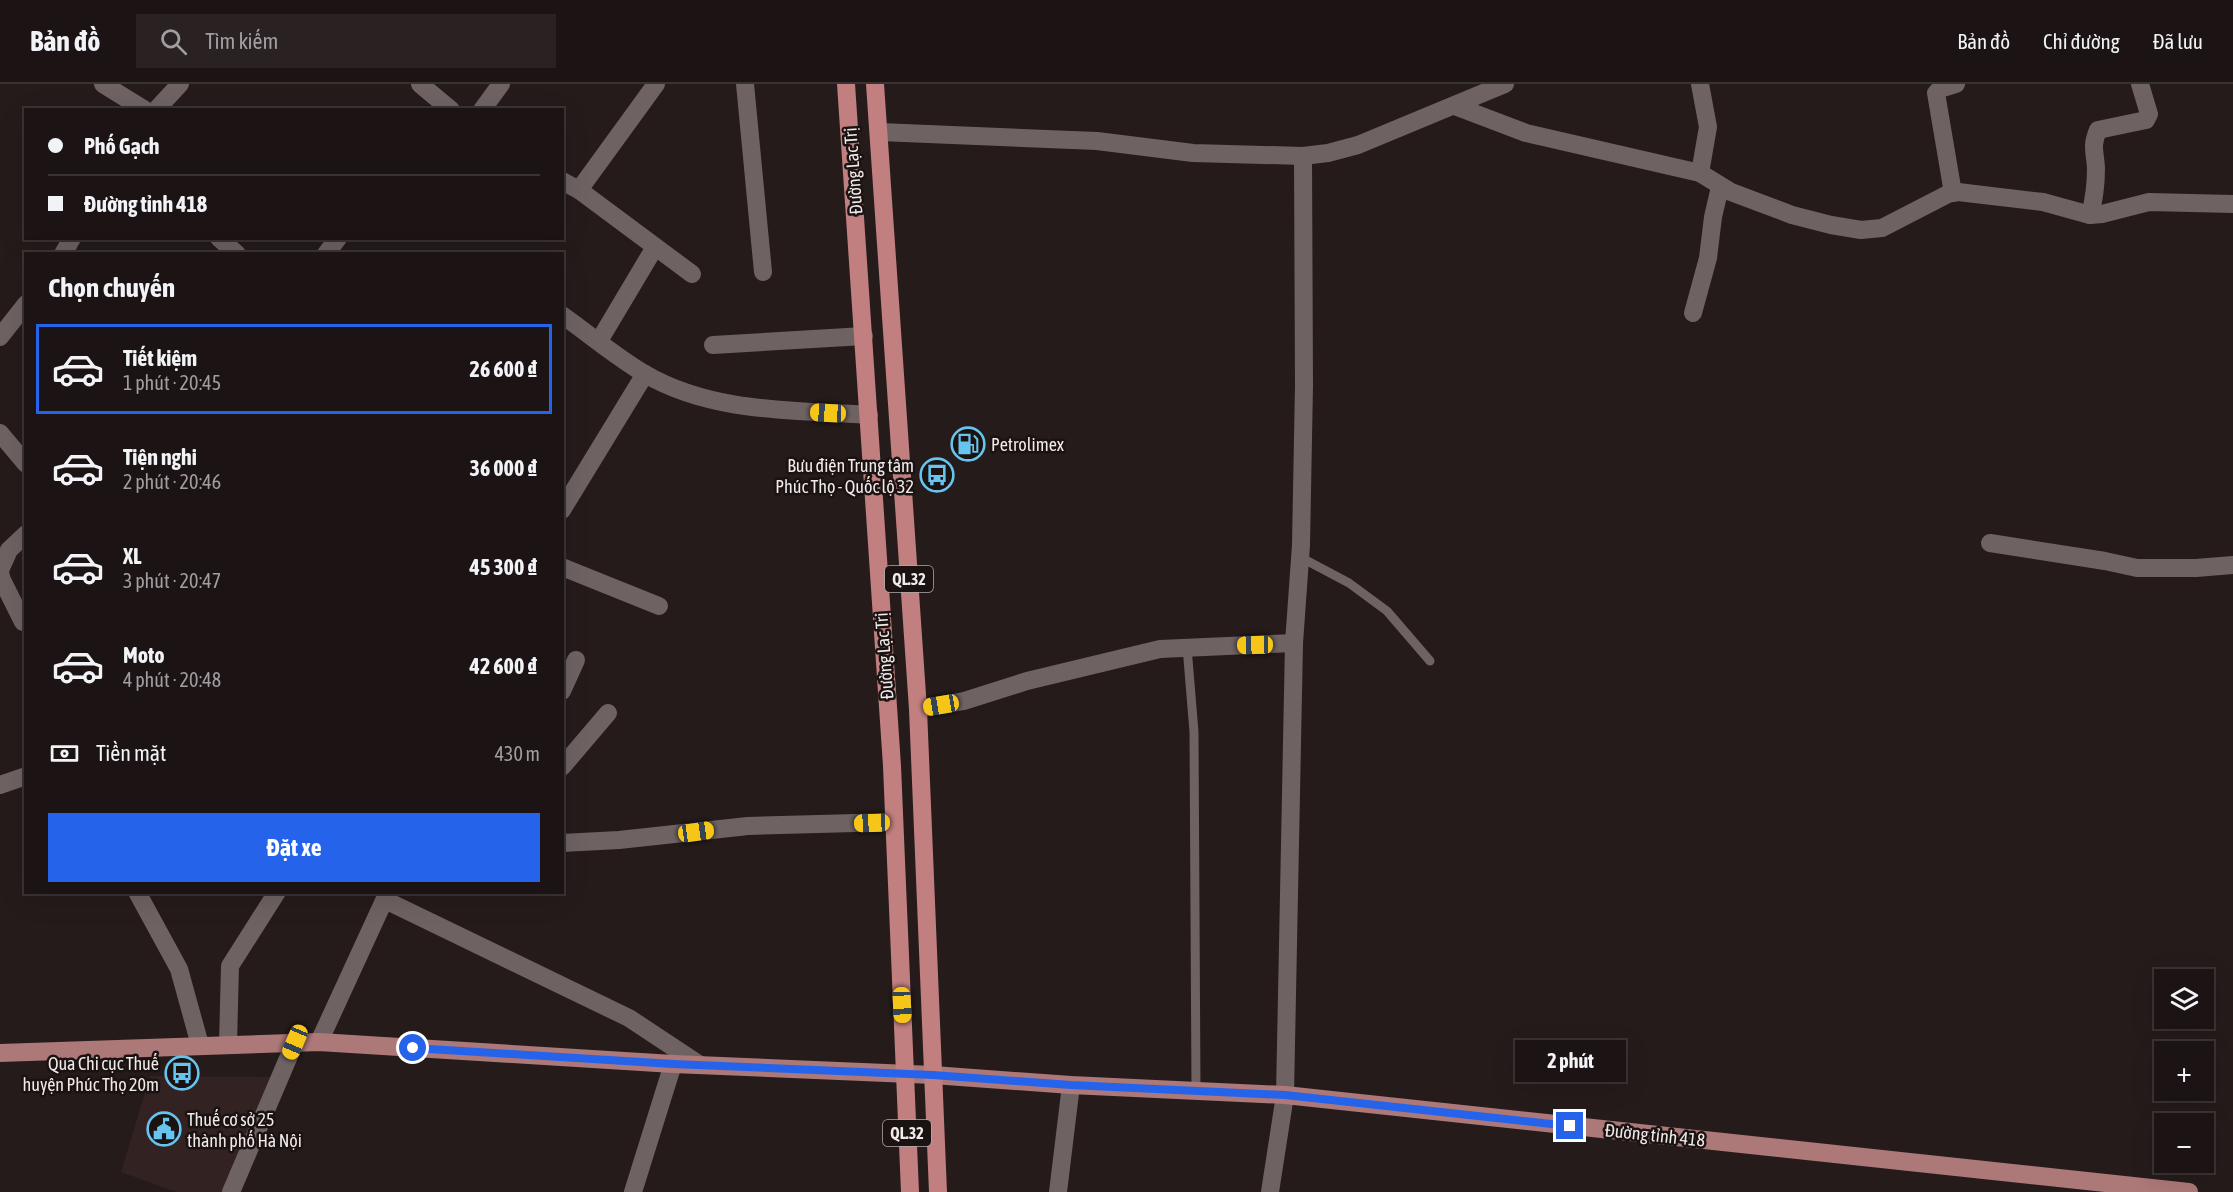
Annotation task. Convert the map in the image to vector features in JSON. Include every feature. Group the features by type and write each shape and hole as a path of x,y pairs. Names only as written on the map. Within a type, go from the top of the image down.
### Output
{"highway":[{"name":"Đường Lạc Trị","path":"846,84 864,336 893,822 910,1192"},
{"name":"Đường Lạc Trị","path":"875,84 918,709 938,1192"}],"main road":[{"name":"Đường tỉnh 418","path":"0,1053 319,1042 673,1064 933,1075 1071,1085 1285,1095 2189,1192"}],"street":[{"path":"103,84 142,108"},
{"path":"158,108 180,84"},
{"path":"420,84 449,108"},
{"path":"483,108 501,84"},
{"path":"579,190 656,84"},
{"path":"745,84 763,272"},
{"path":"880,132 1097,141 1193,153 1303,156 1328,153 1358,145 1505,84"},
{"path":"1700,84 1708,128 1700,173"},
{"path":"1953,193 1936,93 1940,89 1956,84"},
{"path":"2090,215 2096,168 2093,144 2095,137 2098,130 2146,120 2149,114 2140,84"},
{"path":"1455,106 1526,133 1700,173 1720,187 1792,215 1814,222 1860,230 1882,228 1953,193 2043,202 2090,215 2149,201 2233,204"},
{"path":"1270,1192 1285,1095 1294,643 1300,557 1304,385 1303,156"},
{"path":"564,182 579,190 692,274"},
{"path":"1693,313 1708,258 1713,217 1720,187"},
{"path":"221,240 235,252"},
{"path":"599,341 655,247"},
{"path":"0,337 24,307"},
{"path":"564,316 645,374 682,391 720,403 869,415"},
{"path":"712,345 864,336"},
{"path":"564,507 645,374"},
{"path":"0,433 24,462"},
{"path":"23,622 0,572 9,550 24,536"},
{"path":"1990,543 2137,568 2196,568 2233,565"},
{"path":"564,568 659,606"},
{"path":"918,709 964,701 1027,681 1150,651 1187,647 1294,643"},
{"path":"564,687 576,660"},
{"path":"564,765 608,712"},
{"path":"0,785 24,777"},
{"path":"564,843 619,840 748,825 893,822"},
{"path":"137,894 179,969 200,1045"},
{"path":"228,1044 230,966 276,894"},
{"path":"319,1042 386,896 629,1018 700,1065"},
{"path":"231,1192 295,1042"},
{"path":"633,1192 673,1064"},
{"path":"1058,1192 1071,1085"}],"lane":[{"path":"1300,557 1349,583 1388,611 1430,661"},
{"path":"1187,647 1194,732 1196,1090"}],"shaded area":[{"path":"150,1076 272,1077 225,1192 176,1192 121,1172"}],"place":[{"name":"Petrolimex","path":"968,444"},
{"name":"Bưu điện Trung tâm Phúc Thọ - Quốc lộ 32","path":"937,475"},
{"name":"Qua Chi cục Thuế huyện Phúc Thọ 20m","path":"182,1073"},
{"name":"Thuế cơ sở 25 thành phố Hà Nội","path":"164,1129"}],"route":[{"path":"413,1048 673,1064 933,1075 1071,1085 1285,1095 1570,1126"}]}
